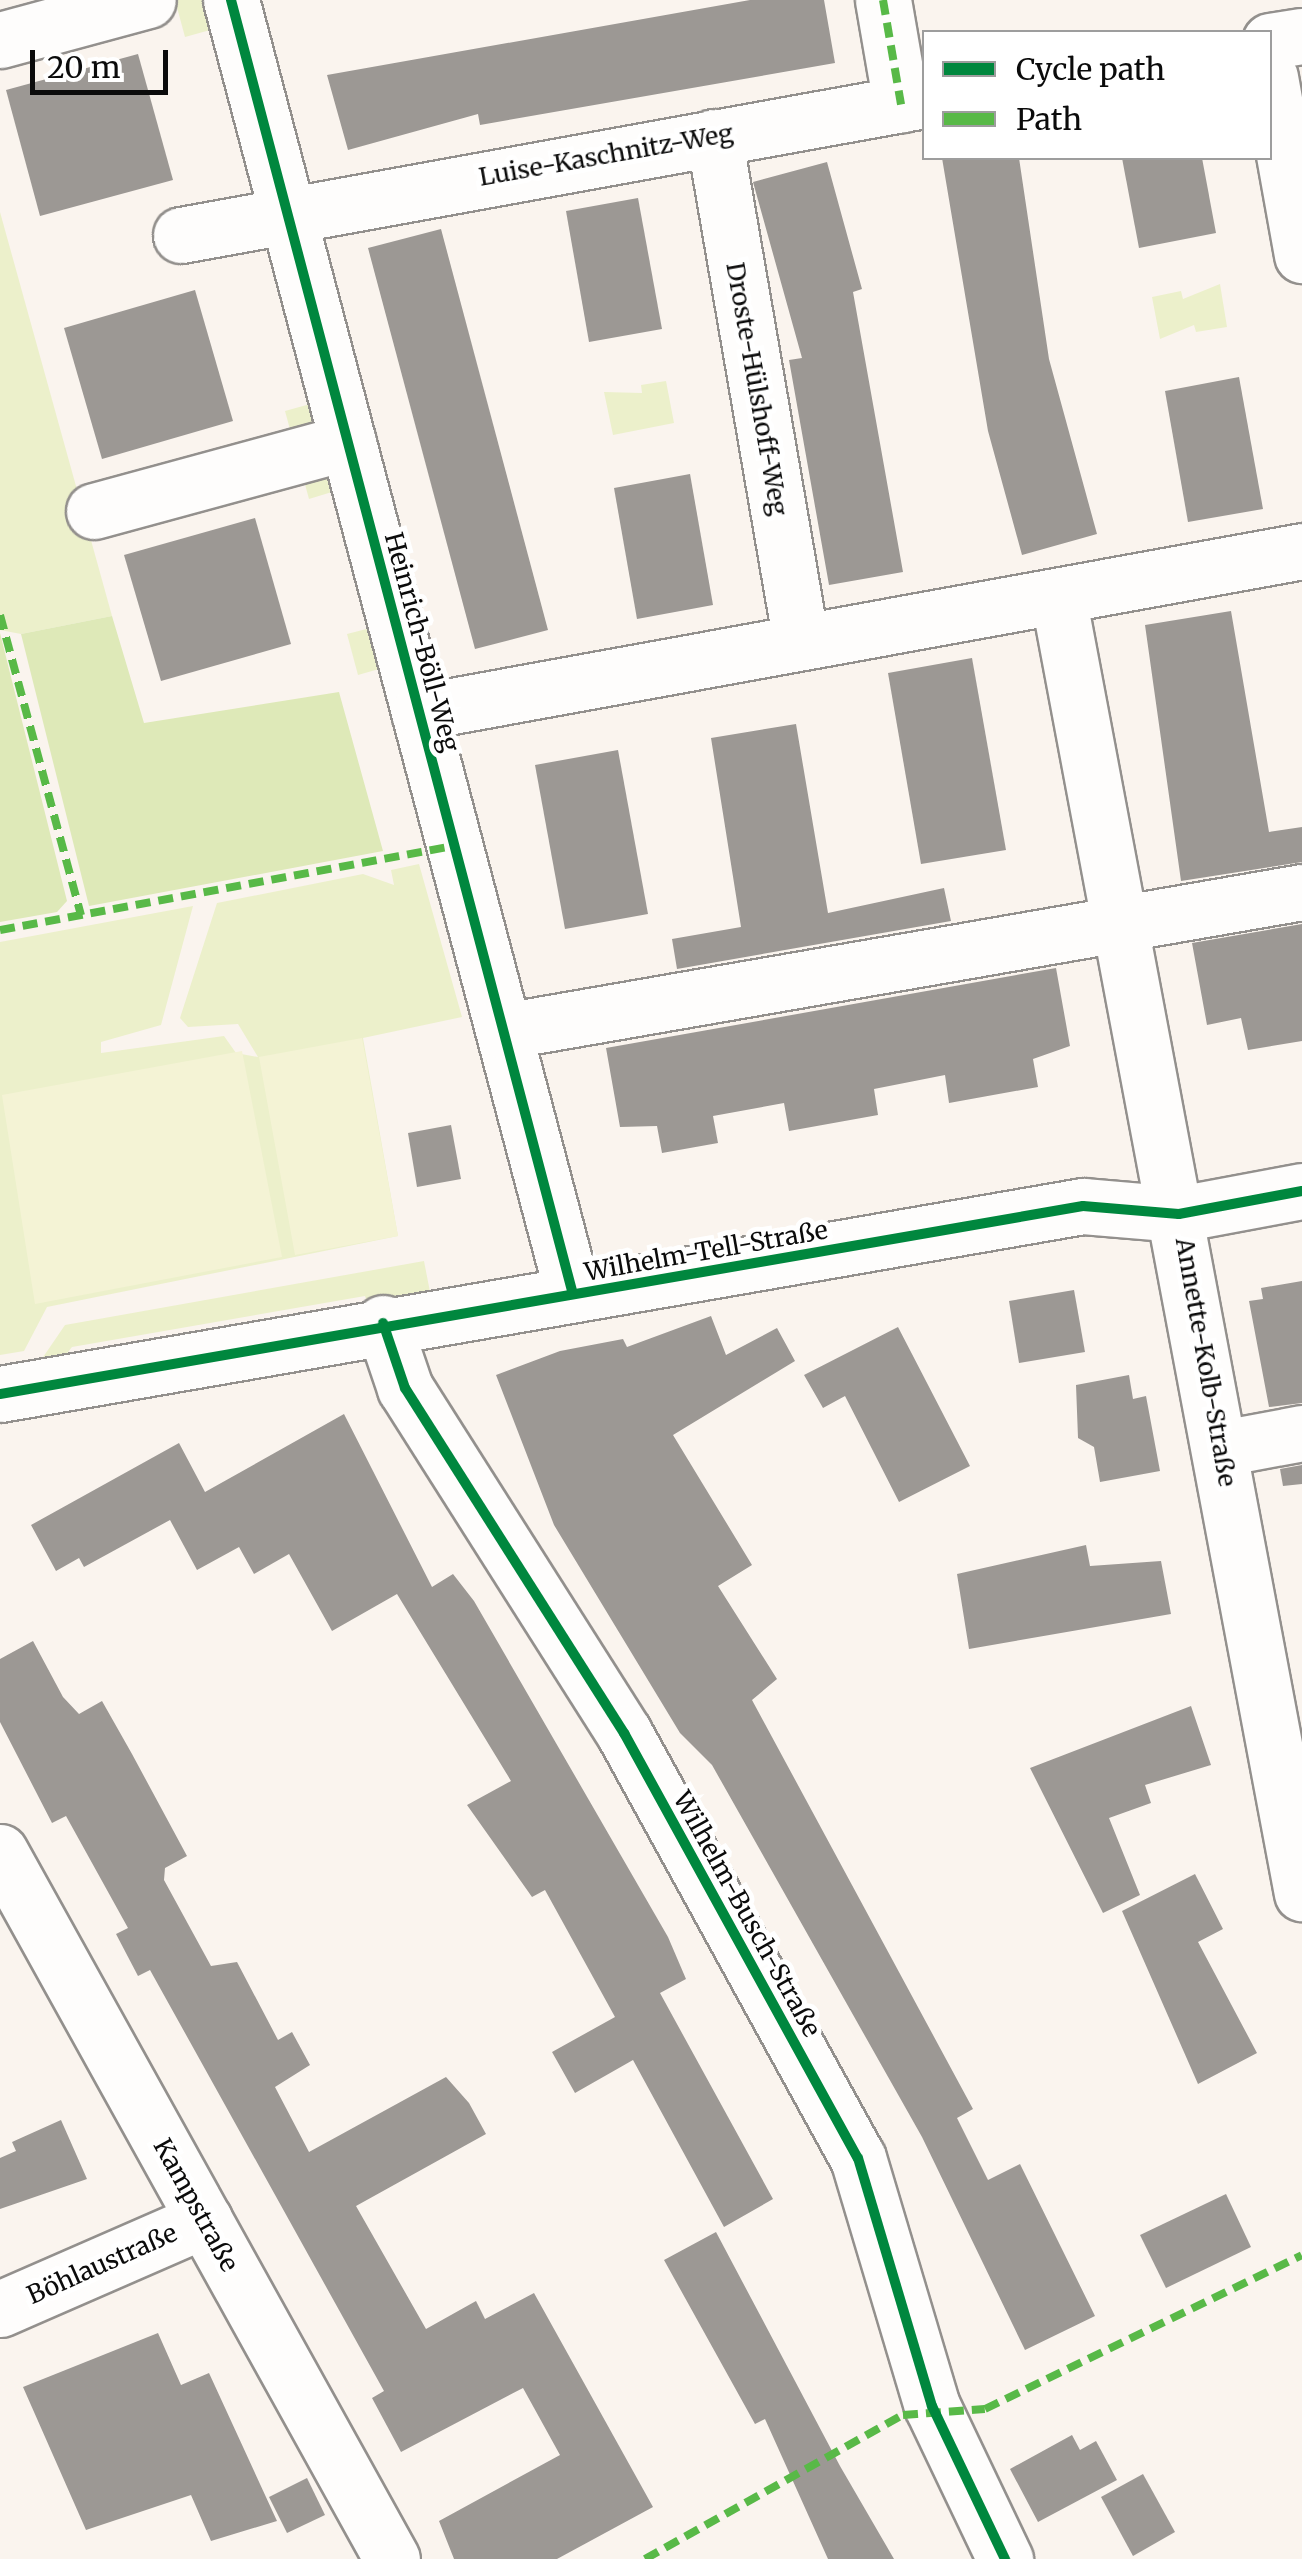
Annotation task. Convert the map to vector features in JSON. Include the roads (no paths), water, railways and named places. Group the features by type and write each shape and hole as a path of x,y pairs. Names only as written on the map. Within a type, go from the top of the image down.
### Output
{"street":[{"path":"0,40 148,0"},
{"name":"Heinrich-Böll-Weg","path":"231,0 574,1294"},
{"path":"882,0 913,102"},
{"path":"1272,42 1302,36"},
{"path":"1272,87 1302,255"},
{"name":"Luise-Kaschnitz-Weg","path":"181,235 286,210 913,102"},
{"name":"Droste-Hülshoff-Weg","path":"714,136 802,642"},
{"path":"94,511 348,442"},
{"path":"419,712 1302,552"},
{"name":"Annette-Kolb-Straße","path":"1058,596 1179,1214 1301,1880"},
{"path":"504,1031 1302,892"},
{"name":"Wilhelm-Tell-Straße","path":"0,1394 384,1323 1084,1206 1179,1214 1302,1192"},
{"name":"Wilhelm-Busch-Straße","path":"384,1323 405,1388 624,1733 858,2158 932,2406 1005,2559"},
{"path":"1222,1448 1302,1433"},
{"name":"Kampstraße","path":"0,1852 392,2559"},
{"name":"Böhlaustraße","path":"0,2309 204,2220"}]}
